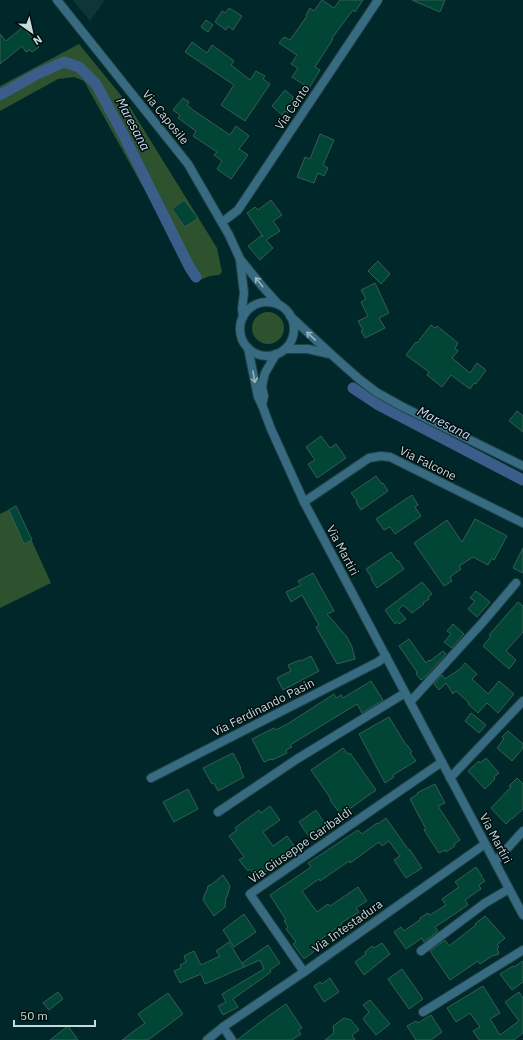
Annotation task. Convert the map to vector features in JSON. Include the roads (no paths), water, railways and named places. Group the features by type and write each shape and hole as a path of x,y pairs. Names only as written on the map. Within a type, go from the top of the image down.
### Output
{"street":[{"name":"Via Caposile","path":"57,0 188,164 222,222 240,259 278,304"},
{"name":"Via Cento","path":"222,222 238,210 378,0"},
{"name":"Via Caposile","path":"240,259 244,293 242,309 243,317"},
{"path":"290,316 294,324 294,333 285,349 276,354 263,356 248,348 243,341 241,325 243,317 250,308 259,304 271,302 278,304 284,308 290,316 332,355 376,392 403,407 523,466"},
{"name":"Via Martiri","path":"248,348 258,397 304,502 523,915"},
{"path":"285,349 308,349 332,355"},
{"name":"Via Martiri","path":"262,405 264,396 262,387 263,381 276,354"},
{"name":"Via Falcone","path":"304,502 369,458 381,456 390,457 523,523"},
{"path":"410,702 483,622 516,583"},
{"name":"Via Ferdinando Pasin","path":"151,778 371,666 386,656"},
{"path":"218,812 297,759 405,693"},
{"path":"450,778 523,701"},
{"name":"Via Giuseppe Garibaldi","path":"304,972 250,894 442,762"},
{"path":"495,862 523,832"},
{"name":"Via Intestadura","path":"207,1040 223,1027 304,972 485,844"},
{"path":"421,951 485,903 509,889"},
{"path":"423,1012 523,950"},
{"path":"223,1027 232,1040"}],"waterway":[{"name":"Maresana","path":"0,95 37,74 64,62 79,67 96,84 196,277"},
{"name":"Maresana","path":"353,388 377,404 523,480"}]}
